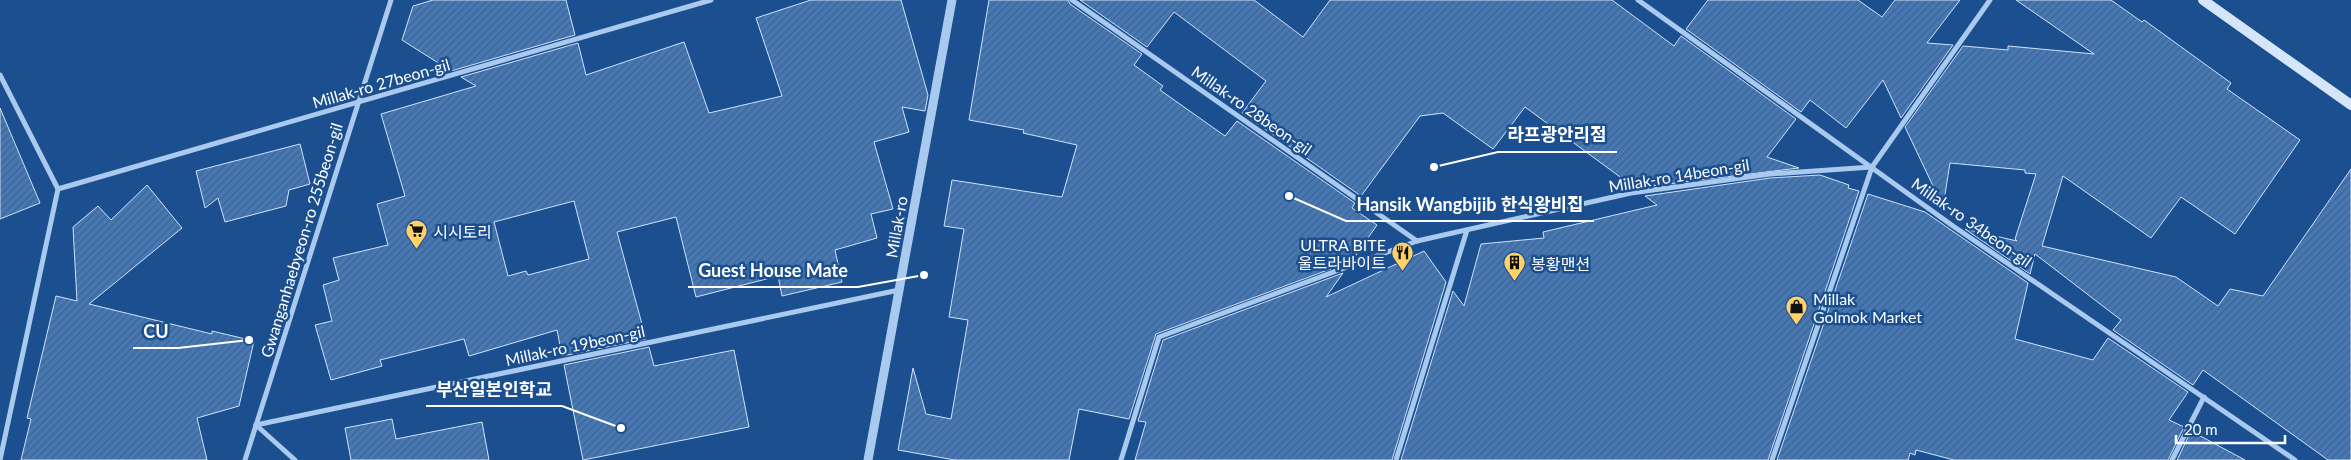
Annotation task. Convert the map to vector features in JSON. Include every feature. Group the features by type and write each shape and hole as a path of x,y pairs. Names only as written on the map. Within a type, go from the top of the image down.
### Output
{"main road":[{"path":"2202,0 2351,105"}],"street":[{"name":"Gwanganhaebyeon-ro 255beon-gil","path":"245,460 390,0"},
{"name":"Millak-ro 27beon-gil","path":"58,190 711,0"},
{"name":"Millak-ro","path":"868,460 952,0"},
{"name":"Millak-ro 28beon-gil","path":"1072,0 1417,241"},
{"name":"Millak-ro 34beon-gil","path":"1638,0 1961,231 2295,460"},
{"path":"1772,460 1872,167 1990,0"},
{"path":"0,75 58,190 0,460"},
{"name":"Millak-ro 14beon-gil","path":"1121,460 1160,337 1417,241 1632,193 1770,174 1872,167"},
{"path":"1396,460 1466,230"},
{"name":"Millak-ro 19beon-gil","path":"256,425 900,290"},
{"path":"2172,460 2204,397"},
{"path":"256,425 295,460"}],"building":[{"path":"433,0 566,0 575,35 451,71 402,40 413,6"},
{"path":"811,0 901,0 928,95 925,111 902,107 909,132 874,142 893,209 871,214 877,238 835,250 842,282 782,296 778,276 696,297 676,217 617,232 646,339 562,356 557,330 469,356 464,339 380,360 382,366 331,380 315,325 332,321 323,285 339,280 333,258 388,245 377,204 405,196 381,114 476,86 461,77 578,43 586,75 684,42 709,113 782,96 756,18","holes":["574,201 589,259 528,275 526,271 508,276 494,222"]},
{"path":"989,0 1068,0 1070,4 1142,54 1134,65 1163,86 1160,90 1225,136 1237,121 1355,203 1352,208 1377,225 1352,261 1156,334 1129,419 1079,409 1069,460 955,460 898,450 913,368 926,414 951,419 968,320 949,317 964,229 944,226 952,180 1062,197 1077,145 1023,133 1024,130 969,120"},
{"path":"1080,0 1254,0 1303,37 1330,0 1612,0 1674,46 1681,36 1796,119 1767,157 1799,168 1635,188 1525,107 1493,149 1443,113 1420,116 1361,196 1242,113 1266,81 1174,12 1147,47"},
{"path":"1708,0 1858,0 1882,17 1895,0 1960,0 1927,43 1953,45 1901,118 1883,80 1846,128 1810,100 1801,112 1686,29"},
{"path":"2016,0 2111,0 2142,22 2144,20 2231,83 2227,89 2300,140 2235,234 2181,197 2151,238 2063,176 2042,246 2176,277 2218,306 2230,289 2263,296 2351,169 2351,460 2328,460 2203,370 2193,385 2113,330 2121,320 2035,254 2030,274 1965,229 2017,241 2015,239 2036,174 2025,173 2025,170 1950,163 1943,207 1905,127 1963,46 2008,50 2008,46 2094,54"},
{"path":"0,108 40,203 0,219"},
{"path":"300,144 310,184 289,190 286,206 225,222 218,198 205,208 196,171"},
{"path":"1820,175 1849,185 1848,188 1859,191 1768,460 1401,460 1453,291 1464,306 1481,244 1544,238 1543,232 1657,205 1645,196 1770,178"},
{"path":"147,185 182,228 89,304 212,334 212,331 254,341 239,406 197,418 207,460 21,460 31,419 27,418 56,296 77,301 73,227 98,206 111,220"},
{"path":"1868,194 1925,212 2028,283 2015,339 2093,360 2108,338 2188,392 2169,420 2184,427 2168,460 1954,460 1916,450 1915,455 1910,453 1908,460 1777,460"},
{"path":"1424,251 1446,282 1392,460 1135,460 1146,422 1138,421 1163,340 1343,273 1326,297"},
{"path":"649,347 654,366 734,350 749,427 583,460 564,365"},
{"path":"392,419 396,439 482,422 489,460 351,460 345,428"},
{"path":"2191,431 2245,460 2177,460"}],"place":[{"name":"라프광안리점","path":"1434,167"},
{"name":"Hansik Wangbijib 한식왕비집","path":"1289,196"},
{"name":"시시토리","path":"417,250"},
{"name":"ULTRA BITE 울트라바이트","path":"1402,272"},
{"name":"Guest House Mate","path":"924,275"},
{"name":"봉황맨션","path":"1515,282"},
{"name":"Millak Golmok Market","path":"1797,326"},
{"name":"CU","path":"249,340"},
{"name":"부산일본인학교","path":"621,428"}]}
